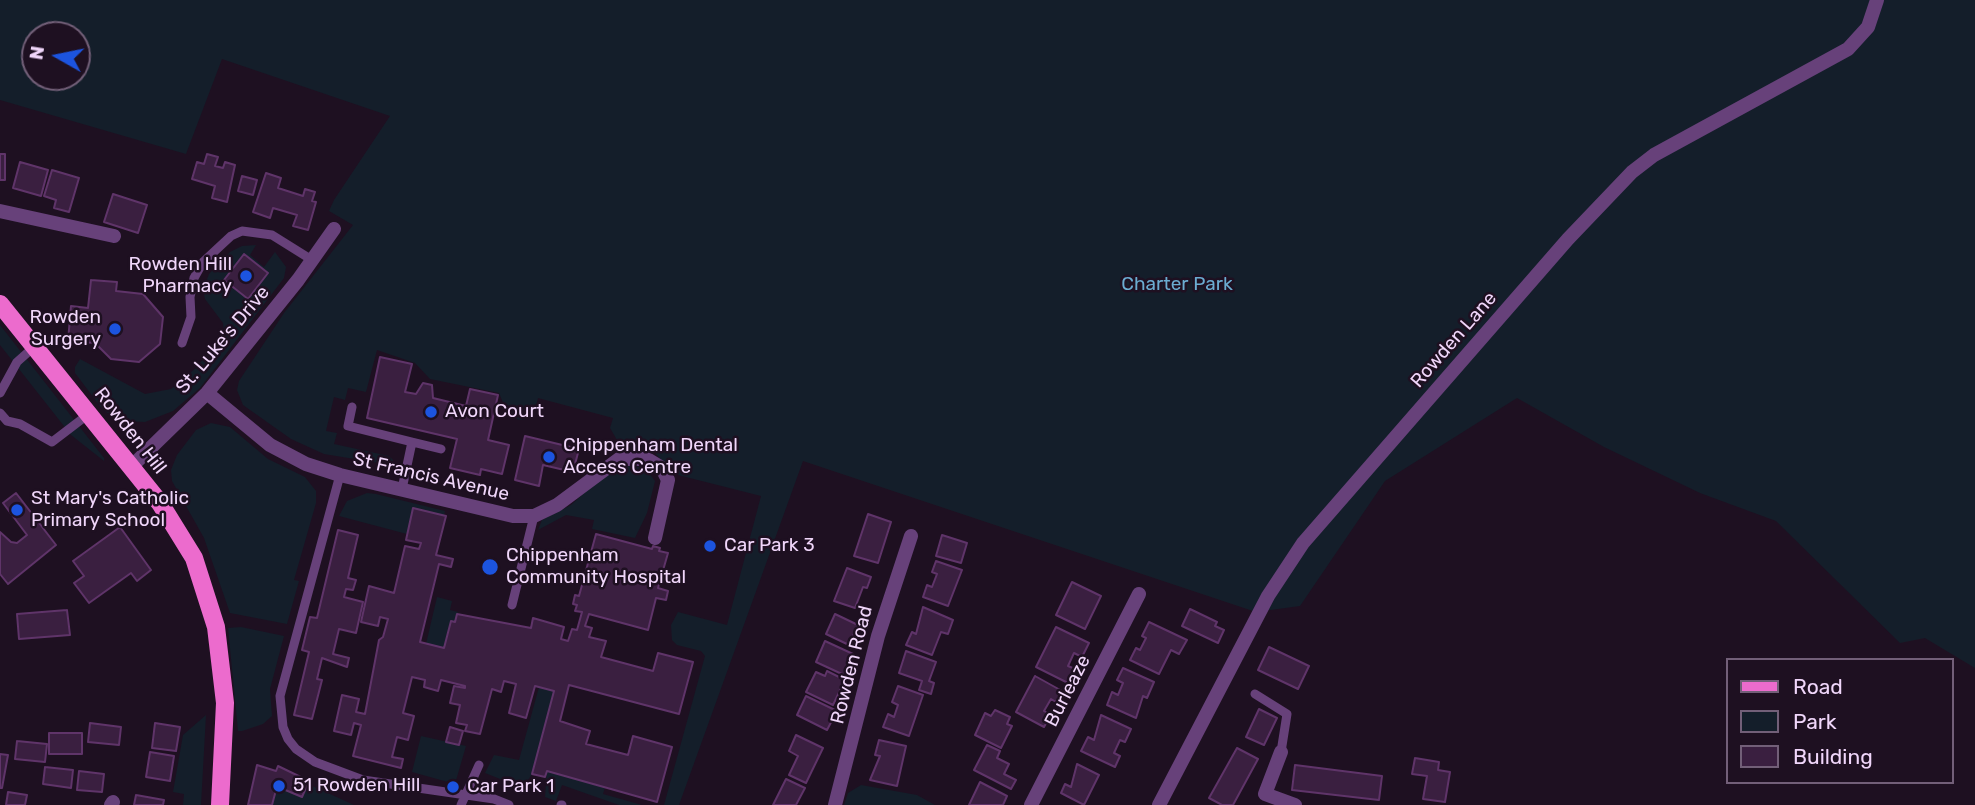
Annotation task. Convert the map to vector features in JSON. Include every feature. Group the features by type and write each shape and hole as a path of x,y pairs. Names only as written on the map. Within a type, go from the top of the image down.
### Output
{"main road":[{"name":"Rowden Hill","path":"0,304 90,413 173,520 194,558 211,603 225,703 220,805"}],"street":[{"name":"Rowden Lane","path":"1159,805 1268,596 1303,543 1568,239 1632,172 1654,155 1848,49 1868,27 1877,0"},
{"path":"0,211 114,236"},
{"name":"St. Luke's Drive","path":"131,467 206,393 334,229"},
{"name":"St Francis Avenue","path":"206,393 270,445 306,464 340,475 499,513 534,516"},
{"path":"534,516 556,505 611,463 625,458 641,458 662,468 668,480 655,538"},
{"name":"Rowden Road","path":"835,805 878,636 911,536"},
{"name":"Burleaze","path":"1031,805 1139,594"},
{"path":"1281,752 1265,794 1295,805"}],"lane":[{"path":"183,343 191,317 190,297 194,278 203,262 231,236 242,231 272,235 312,260"},
{"path":"0,393 18,362 35,346"},
{"path":"352,407 348,425 441,449"},
{"path":"0,413 7,421 20,424 52,442 90,413"},
{"path":"402,489 412,442"},
{"path":"340,475 280,696 283,727 296,749 315,762 352,777 463,801 509,805"},
{"path":"512,605 534,516"},
{"path":"1255,694 1287,714 1281,752"},
{"path":"463,801 479,765"}],"green space":[{"name":"Charter Park","path":"0,0 1975,0 1975,668 1925,638 1900,643 1776,521 1700,493 1604,447 1517,398 1385,481 1300,606 1256,612 803,461 679,805 664,805 705,656 701,651 677,645 672,640 671,625 678,612 727,625 761,496 674,474 655,453 620,445 610,428 613,418 538,398 533,418 513,418 506,410 499,393 430,379 415,363 377,350 366,392 348,388 345,400 334,397 326,431 337,433 334,444 389,456 393,460 391,465 324,454 291,439 243,405 237,390 239,381 284,313 353,225 329,211 390,116 222,59 186,154 0,100"},
{"path":"256,245 250,255 264,267 275,252 286,267 284,278 200,388 173,411 145,422 121,421 103,410 75,373 80,359 145,394 171,389 196,368 224,333 223,323 205,299 203,290 209,274 230,252 242,246"},
{"path":"0,325 104,461 71,435 0,345"},
{"path":"211,423 230,427 268,459 305,477 316,491 316,503 294,580 299,581 287,624 230,613 204,538 172,481 171,470 177,455 196,430"},
{"path":"628,465 645,468 655,481 647,513 635,538 592,529 594,520 566,515 538,530 542,520 571,505 613,467"},
{"path":"367,493 445,511 444,516 414,508 407,534 339,516 347,501"},
{"path":"437,597 452,601 450,610 458,612 455,622 451,621 444,648 426,644"},
{"path":"241,627 284,636 270,689 272,716 263,724 238,731 228,628"},
{"path":"539,687 554,691 532,774 523,788 485,773 494,755 519,760"},
{"path":"206,715 201,805 183,805 184,794 173,792 183,735"},
{"path":"421,736 466,746 455,784 412,772"},
{"path":"547,771 605,787 603,794 642,805 619,805 562,785 556,801 545,797"},
{"path":"308,784 354,805 272,805 276,790 282,792 283,789 302,797"},
{"path":"861,785 917,795 935,805 844,805 848,793"}],"building":[{"path":"0,154 5,154 5,180 0,180"},
{"path":"207,154 218,157 215,166 223,168 225,162 235,165 227,202 212,198 215,186 192,179 197,162 204,164"},
{"path":"20,162 48,170 41,196 13,188"},
{"path":"52,170 79,178 69,212 54,208 56,200 44,196"},
{"path":"266,173 281,178 278,188 303,196 305,189 315,192 312,201 316,202 308,230 293,226 297,215 273,208 270,218 253,212"},
{"path":"242,176 257,180 253,195 238,191"},
{"path":"113,194 147,205 138,233 104,222"},
{"name":"Rowden Hill Pharmacy","path":"244,254 268,273 248,299 224,280"},
{"name":"Rowden Surgery","path":"91,280 117,282 116,291 143,294 163,317 160,344 139,362 111,359 95,343 68,341 71,306 88,308"},
{"name":"Avon Court","path":"380,357 412,364 405,392 416,394 423,383 432,385 433,398 466,406 470,389 498,395 488,440 509,445 502,474 481,469 480,475 450,468 457,439 367,418"},
{"name":"Chippenham Dental Access Centre","path":"525,436 579,449 573,472 543,465 539,486 515,480"},
{"path":"16,493 56,545 8,584 0,574 0,532 11,542 17,543 27,535 3,503"},
{"path":"413,508 446,516 436,555 453,559 451,567 439,564 420,642 444,648 451,621 455,622 457,614 531,628 533,618 564,627 561,639 568,641 572,629 577,630 582,612 575,611 577,605 573,604 575,595 579,596 596,534 652,549 653,546 668,553 658,588 668,591 666,600 656,598 648,630 589,614 585,626 592,628 589,637 606,641 601,657 653,671 658,653 693,662 679,714 569,685 560,721 590,731 586,744 628,755 633,736 672,747 657,802 547,771 545,777 532,774 554,691 535,686 526,718 509,713 516,684 504,681 501,692 492,689 480,734 465,731 467,725 456,723 460,705 450,703 454,686 465,686 441,680 438,691 424,687 425,680 412,677 403,713 414,716 408,740 397,737 392,757 403,759 401,768 353,756 361,725 354,723 351,735 334,731 342,695 359,699 356,712 365,714 379,640 383,637 388,619 380,617 378,626 361,622 369,586 394,593 405,546 419,549 421,543 406,540"},
{"path":"868,514 891,522 878,563 854,556"},
{"path":"120,527 151,570 137,581 131,573 89,603 74,583 84,576 73,561"},
{"path":"338,530 358,535 348,578 356,580 353,590 346,589 344,597 363,602 356,633 339,629 333,654 349,658 347,667 322,658 317,679 322,680 312,719 294,715 309,652 302,650 310,617 317,618"},
{"path":"942,535 967,543 961,563 936,556"},
{"path":"936,561 962,570 948,606 923,597 927,585 932,587 937,574 932,572"},
{"path":"847,568 871,577 867,588 863,587 855,608 834,601"},
{"path":"1072,582 1101,596 1085,629 1056,615"},
{"path":"923,607 953,620 948,634 941,632 932,655 906,645 912,632 916,634"},
{"path":"1190,609 1217,622 1215,626 1224,630 1218,643 1182,626"},
{"path":"67,610 70,635 19,639 17,614"},
{"path":"835,614 858,625 849,645 826,634"},
{"path":"1149,622 1187,640 1179,654 1171,650 1159,674 1130,660 1136,648 1140,650 1146,638 1142,636"},
{"path":"1056,627 1089,643 1082,657 1074,653 1068,666 1075,669 1068,683 1036,667"},
{"path":"825,641 853,654 844,675 816,662"},
{"path":"1269,647 1309,666 1298,689 1258,670"},
{"path":"906,651 936,662 929,681 934,683 931,694 919,690 922,681 899,673"},
{"path":"1123,668 1154,682 1147,698 1143,696 1136,718 1107,705 1112,692 1118,695 1123,683 1117,680"},
{"path":"827,671 845,680 833,705 806,692 816,672 825,676"},
{"path":"1035,676 1062,691 1056,702 1051,699 1044,711 1051,715 1044,727 1016,712"},
{"path":"898,686 923,695 909,736 883,727 888,714 894,717 898,705 892,702"},
{"path":"806,696 837,711 827,730 797,715"},
{"path":"1259,709 1277,718 1264,745 1246,737"},
{"path":"995,710 1010,717 1007,724 1012,726 1001,748 975,735 985,713 991,716"},
{"path":"1101,715 1131,729 1125,742 1120,740 1114,753 1120,756 1115,767 1081,751 1088,737 1094,740"},
{"path":"90,723 121,727 119,745 88,742"},
{"path":"155,723 180,727 176,751 152,748"},
{"path":"450,727 463,731 459,745 446,742"},
{"path":"49,733 82,733 82,754 49,754"},
{"path":"796,735 823,748 806,783 789,775 798,756 789,751"},
{"path":"879,740 906,746 897,786 870,780 880,756 875,755"},
{"path":"17,741 47,744 45,762 15,759"},
{"path":"987,745 1000,751 997,758 1009,764 1004,774 1016,780 1011,789 974,770"},
{"path":"1237,748 1258,759 1233,805 1222,805 1209,798"},
{"path":"150,752 174,756 170,781 146,777"},
{"path":"0,754 8,755 2,788 0,788"},
{"path":"1415,758 1439,762 1438,770 1450,772 1445,802 1423,799 1427,776 1412,774"},
{"path":"1077,764 1099,775 1084,805 1061,793 1065,784 1071,787"},
{"name":"51 Rowden Hill","path":"257,765 276,771 278,766 309,781 302,797 283,789 282,792 276,790 272,805 248,805"},
{"path":"1295,765 1382,776 1379,800 1292,790"},
{"path":"45,767 73,770 71,788 43,784"},
{"path":"79,771 104,774 102,792 77,790"},
{"path":"786,779 805,788 796,805 773,805"},
{"path":"980,782 1007,796 1003,805 969,805"},
{"path":"8,792 27,795 25,805 6,805"},
{"path":"136,795 164,800 163,805 134,805"}],"place":[{"name":"Rowden Hill Pharmacy","path":"246,276"},
{"name":"Rowden Surgery","path":"115,329"},
{"name":"Avon Court","path":"431,412"},
{"name":"Chippenham Dental Access Centre","path":"549,457"},
{"name":"St Mary's Catholic Primary School","path":"17,510"},
{"name":"Car Park 3","path":"710,546"},
{"name":"Chippenham Community Hospital","path":"490,567"},
{"name":"51 Rowden Hill","path":"279,786"},
{"name":"Car Park 1","path":"453,787"}]}
